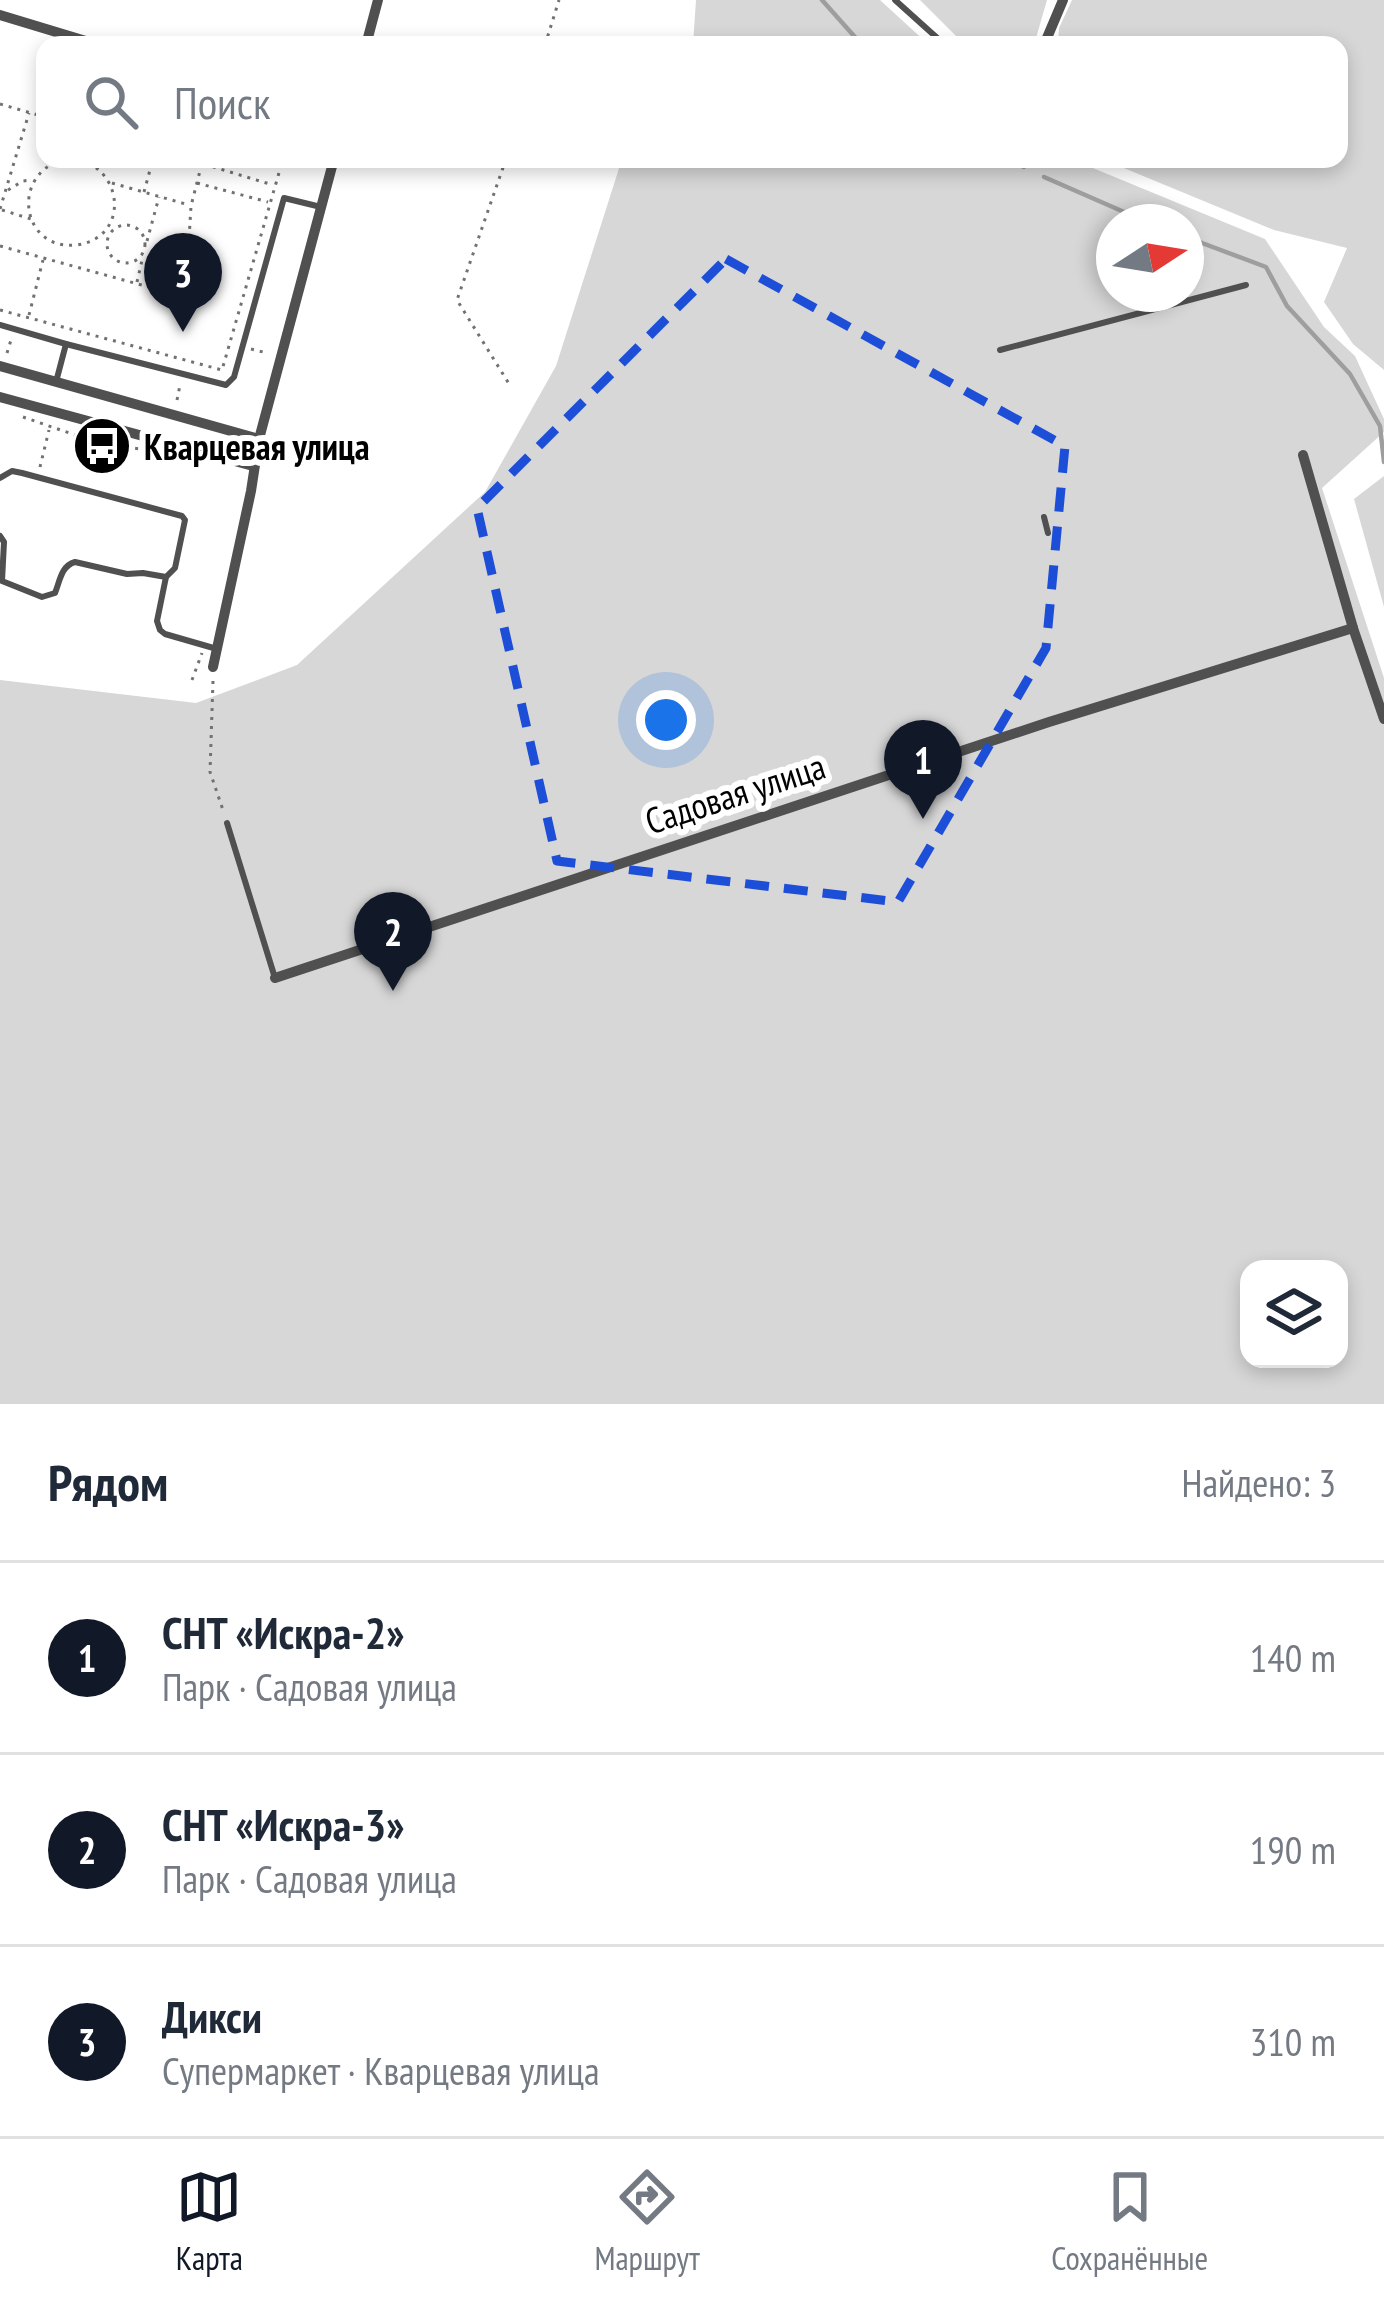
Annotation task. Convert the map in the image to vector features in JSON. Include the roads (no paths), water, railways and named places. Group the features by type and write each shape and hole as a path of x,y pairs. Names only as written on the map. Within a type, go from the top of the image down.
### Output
{"street":[{"path":"368,36 378,0"},
{"path":"1048,36 1063,0"},
{"path":"0,15 69,36"},
{"path":"213,667 260,439 332,168"},
{"path":"0,366 260,439"},
{"path":"0,397 254,466"},
{"path":"1303,454 1384,719"},
{"name":"Садовая улица","path":"275,978 1026,729 1353,628"}],"lane":[{"path":"896,0 935,36"},
{"path":"0,326 226,385 234,377 284,198 321,207"},
{"path":"1000,350 1246,285"},
{"path":"56,382 66,344"},
{"path":"0,478 12,471 182,516 175,568 166,577 157,621 160,630 176,638 217,649"},
{"path":"1044,517 1048,533"},
{"path":"0,536 4,542 2,581 42,597 55,593 63,570 75,562 166,577"},
{"path":"227,824 275,978"}],"waterway":[{"path":"822,0 854,36"},
{"path":"1044,177 1106,204"},
{"path":"1204,244 1266,267 1287,306 1350,374 1380,426 1384,462"}],"place":[{"name":"Дикси","path":"183,332"},
{"name":"Кварцевая улица","path":"102,446"},
{"name":"СНТ «Искра-2»","path":"923,819"},
{"name":"СНТ «Искра-3»","path":"393,991"}]}
